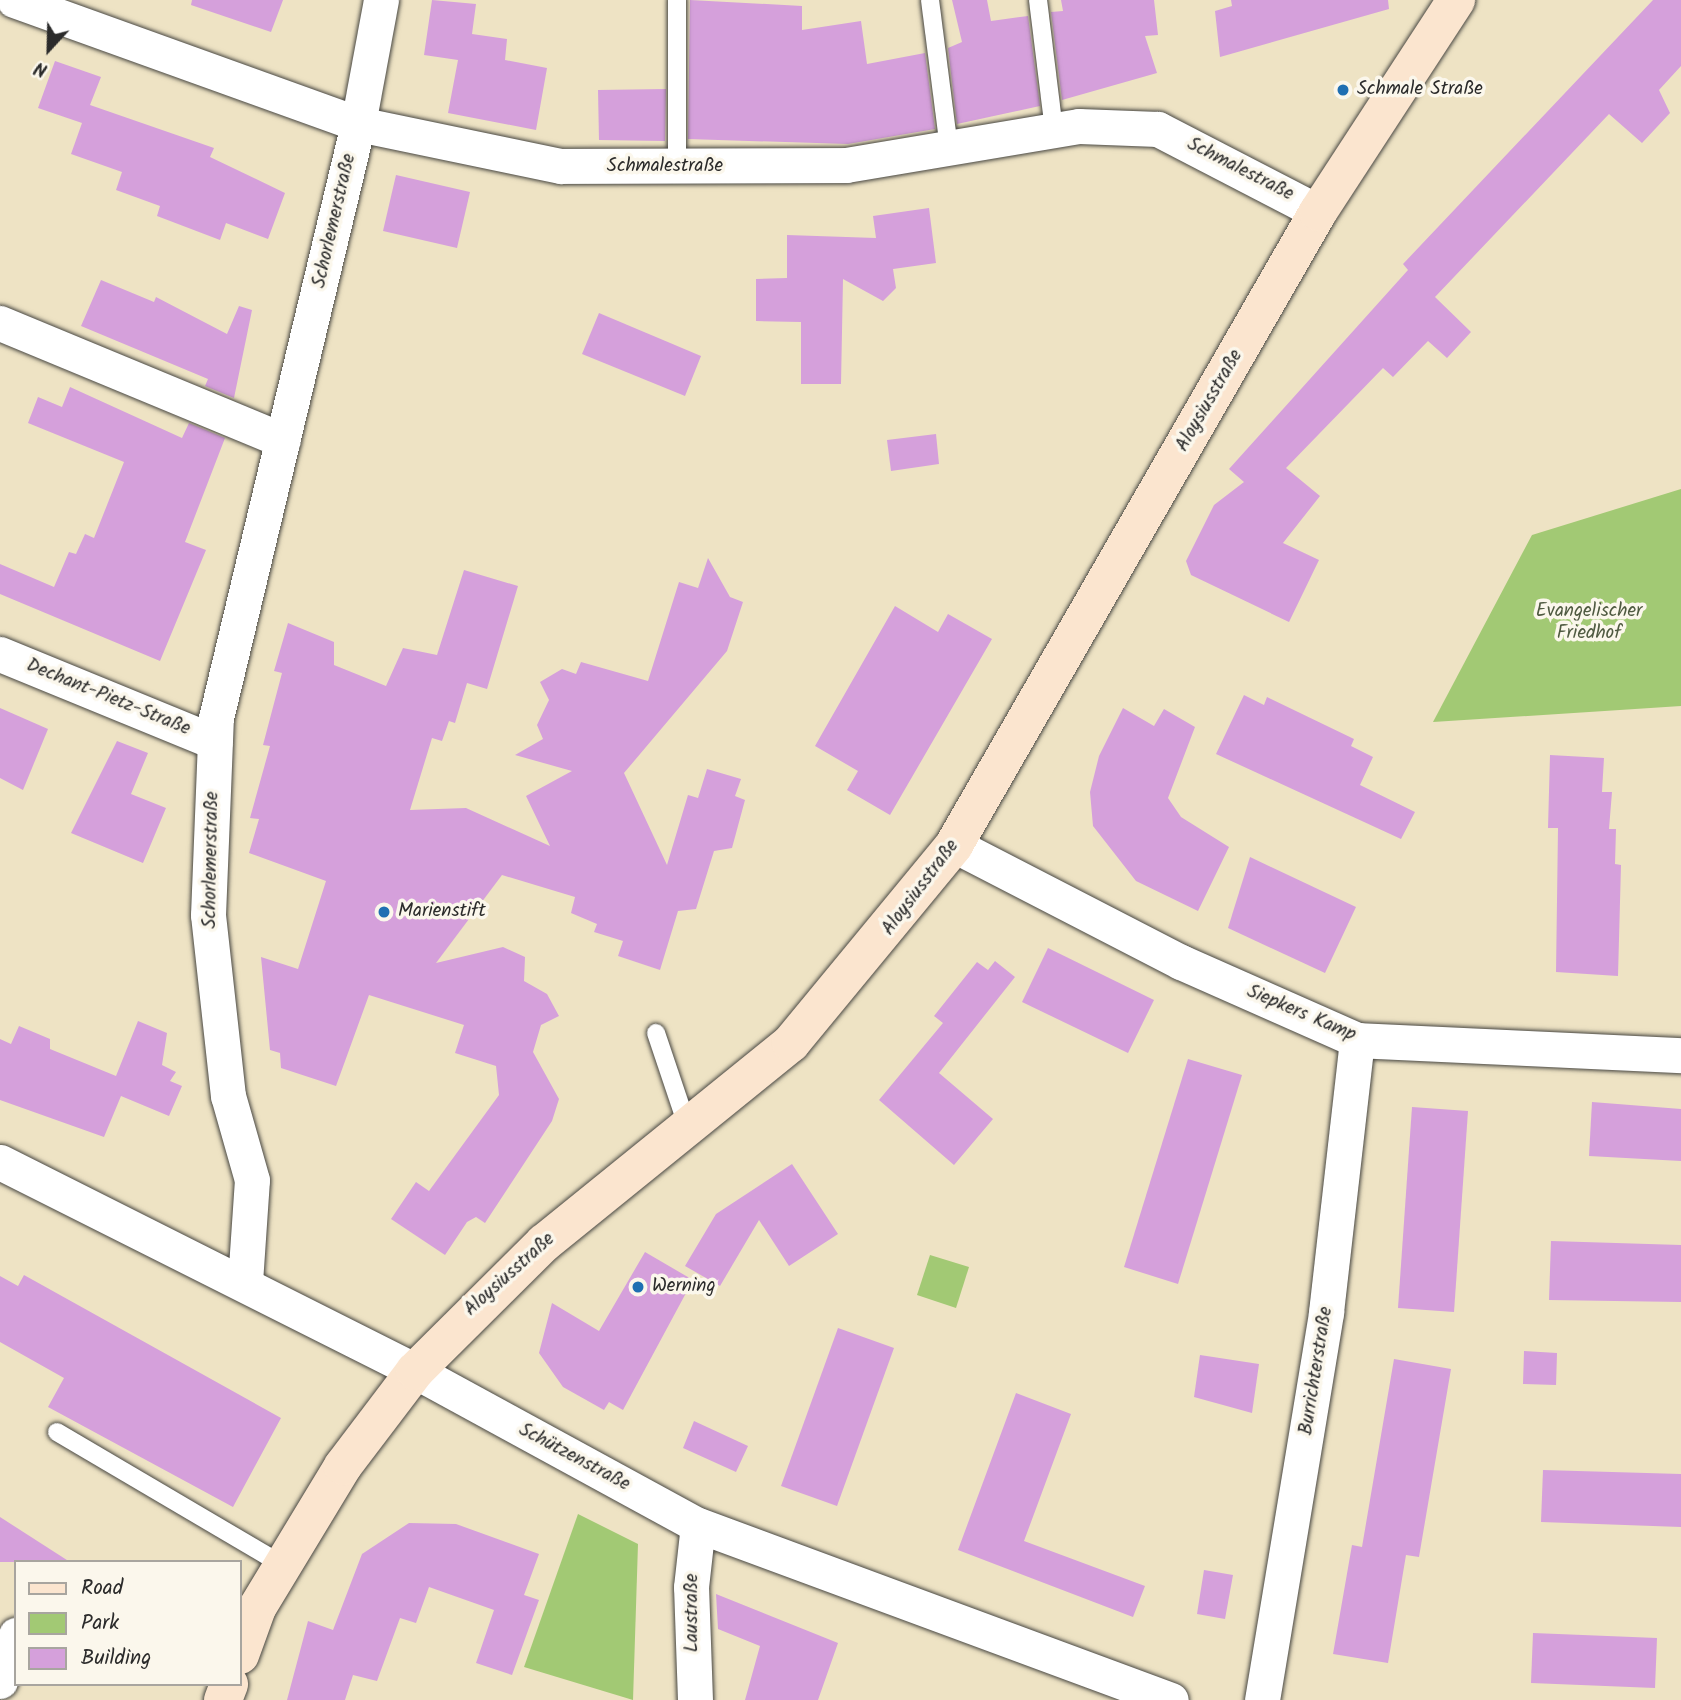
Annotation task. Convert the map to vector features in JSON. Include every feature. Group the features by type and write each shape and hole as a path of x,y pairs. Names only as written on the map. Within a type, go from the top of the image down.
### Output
{"street":[{"name":"Schmalestraße","path":"14,0 358,124 561,166 677,169 846,165 1054,130 1158,129 1318,212"},
{"name":"Schorlemerstraße","path":"245,1282 252,1180 228,1096 208,915 215,742 358,124 381,0"},
{"name":"Aloysiusstraße","path":"242,1651 283,1566 343,1466 415,1371 544,1243 791,1043 954,845 1318,212 1456,0"},
{"path":"0,323 283,440"},
{"name":"Dechant-Pietz-Straße","path":"0,654 215,742"},
{"name":"Siepkers Kamp","path":"954,845 1181,962 1357,1040 1681,1055"},
{"name":"Burrichterstraße","path":"1262,1700 1326,1312 1357,1040"},
{"name":"Schützenstraße","path":"0,1162 245,1282 698,1525 1171,1700"},
{"name":"Laustraße","path":"695,1700 691,1587 698,1525"},
{"path":"0,1681 14,1640"}],"lane":[{"path":"677,0 677,169"},
{"path":"930,0 949,148"},
{"path":"1038,0 1054,130"},
{"path":"656,1033 688,1128"},
{"path":"57,1432 283,1566"}],"green space":[{"name":"Evangelischer Friedhof","path":"1681,489 1681,706 1433,722 1532,535"},
{"path":"930,1255 969,1267 956,1308 917,1295"},
{"path":"578,1514 638,1544 633,1700 524,1667"}],"building":[{"path":"192,0 283,0 271,32 191,5"},
{"path":"432,0 476,4 472,34 507,39 505,60 547,68 536,130 448,113 458,60 424,55"},
{"path":"690,0 802,6 802,30 861,21 867,64 925,53 935,129 848,144 688,139"},
{"path":"952,0 987,0 991,21 1028,16 1040,106 957,124 948,48 962,42"},
{"path":"1061,0 1154,0 1158,35 1145,36 1157,73 1062,100 1051,12 1063,11"},
{"path":"1231,0 1388,0 1389,9 1220,57 1215,11 1232,6"},
{"path":"1653,0 1681,0 1681,66 1659,90 1670,113 1642,143 1609,114 1435,297 1471,332 1447,358 1428,341 1393,377 1383,368 1286,468 1320,496 1283,543 1319,560 1289,622 1191,575 1186,561 1214,505 1244,482 1229,469 1408,270 1403,264"},
{"path":"55,61 101,77 90,105 214,148 210,157 285,193 268,239 226,223 220,240 157,216 160,206 116,190 122,172 71,154 82,123 38,108"},
{"path":"666,89 665,141 599,140 598,90"},
{"path":"396,175 470,192 457,248 383,231"},
{"path":"929,208 936,263 893,269 896,288 883,301 843,279 841,384 801,384 801,322 756,321 756,279 787,278 787,235 876,238 873,216"},
{"path":"101,280 154,302 156,297 227,334 239,306 252,310 234,398 205,386 208,379 81,326"},
{"path":"599,313 701,356 685,396 582,354"},
{"path":"70,387 182,438 189,423 225,438 185,542 206,550 160,661 0,594 0,564 54,587 69,552 76,554 85,534 94,538 124,462 28,423 38,397 62,407"},
{"path":"936,434 939,464 891,471 887,440"},
{"name":"Marienstift","path":"708,558 730,597 743,602 727,651 624,773 667,865 688,795 698,798 707,769 741,779 735,796 745,800 732,848 714,851 696,909 678,911 660,970 618,956 623,941 594,932 597,924 571,913 575,897 502,875 436,963 503,947 525,957 524,981 547,994 559,1016 541,1025 533,1052 559,1099 552,1121 485,1223 476,1217 467,1222 445,1255 391,1219 416,1182 429,1191 499,1095 496,1066 455,1053 464,1025 369,995 336,1086 281,1068 280,1053 270,1050 261,957 298,969 326,881 249,853 259,819 250,818 270,746 263,745 282,673 274,671 288,623 334,642 334,665 386,686 403,648 437,655 464,570 518,586 487,689 467,683 455,723 449,721 442,741 432,738 410,810 466,808 550,846 526,796 572,771 515,755 543,739 537,725 549,700 540,682 562,669 576,674 581,662 648,681 679,582 698,588"},
{"path":"895,606 938,632 948,614 992,639 890,815 847,790 858,771 815,746"},
{"path":"1244,695 1264,705 1267,697 1354,739 1351,746 1373,757 1360,785 1415,812 1401,839 1216,754"},
{"path":"0,708 48,729 23,790 0,778"},
{"path":"1123,708 1154,726 1164,709 1195,727 1168,798 1181,817 1229,847 1198,911 1136,881 1093,826 1090,792 1099,756"},
{"path":"117,741 148,753 131,794 166,808 143,863 71,833"},
{"path":"1550,755 1604,758 1602,792 1612,792 1609,829 1616,829 1615,864 1621,865 1618,976 1556,972 1558,828 1548,828"},
{"path":"1250,857 1356,907 1325,973 1228,928"},
{"path":"1048,948 1154,1000 1128,1053 1022,1002"},
{"path":"995,961 1015,977 939,1073 993,1119 954,1165 879,1100 943,1023 934,1016 977,962 988,970"},
{"path":"138,1021 167,1033 162,1065 176,1072 170,1081 182,1086 169,1116 121,1096 104,1137 0,1100 0,1039 11,1044 19,1026 50,1039 50,1049 116,1076"},
{"path":"1188,1059 1242,1075 1178,1284 1124,1267"},
{"path":"1592,1102 1681,1109 1681,1161 1589,1156"},
{"path":"1412,1107 1468,1111 1454,1312 1398,1308"},
{"path":"792,1164 838,1234 789,1266 759,1220 720,1286 685,1266 716,1214"},
{"path":"1551,1241 1681,1245 1681,1302 1549,1300"},
{"path":"645,1252 693,1280 623,1410 609,1402 604,1410 563,1387 539,1353 552,1303 599,1331"},
{"path":"24,1275 281,1418 233,1507 48,1407 64,1378 0,1342 0,1276 18,1286"},
{"path":"838,1328 894,1348 837,1506 781,1486"},
{"path":"1524,1351 1557,1353 1556,1385 1523,1384"},
{"path":"1200,1355 1259,1364 1252,1413 1194,1397"},
{"path":"1394,1359 1451,1369 1419,1557 1406,1555 1388,1663 1333,1654 1352,1545 1362,1547"},
{"path":"1016,1393 1071,1414 1024,1541 1145,1586 1133,1617 958,1550"},
{"path":"694,1421 748,1446 736,1472 683,1448"},
{"path":"1543,1470 1681,1474 1681,1527 1541,1522"},
{"path":"0,1517 67,1560 14,1560 0,1562"},
{"path":"409,1523 456,1524 539,1554 524,1595 539,1600 512,1675 476,1663 494,1610 429,1587 416,1623 400,1618 377,1681 353,1675 345,1700 287,1700 308,1621 333,1630 362,1554"},
{"path":"1204,1570 1233,1575 1225,1619 1197,1614"},
{"path":"716,1594 838,1643 818,1700 745,1700 760,1646 718,1629"},
{"path":"1533,1633 1657,1638 1655,1688 1531,1683"}],"place":[{"name":"Schmale Straße","path":"1343,90"},
{"name":"Marienstift","path":"384,912"},
{"name":"Werning","path":"638,1287"}]}
